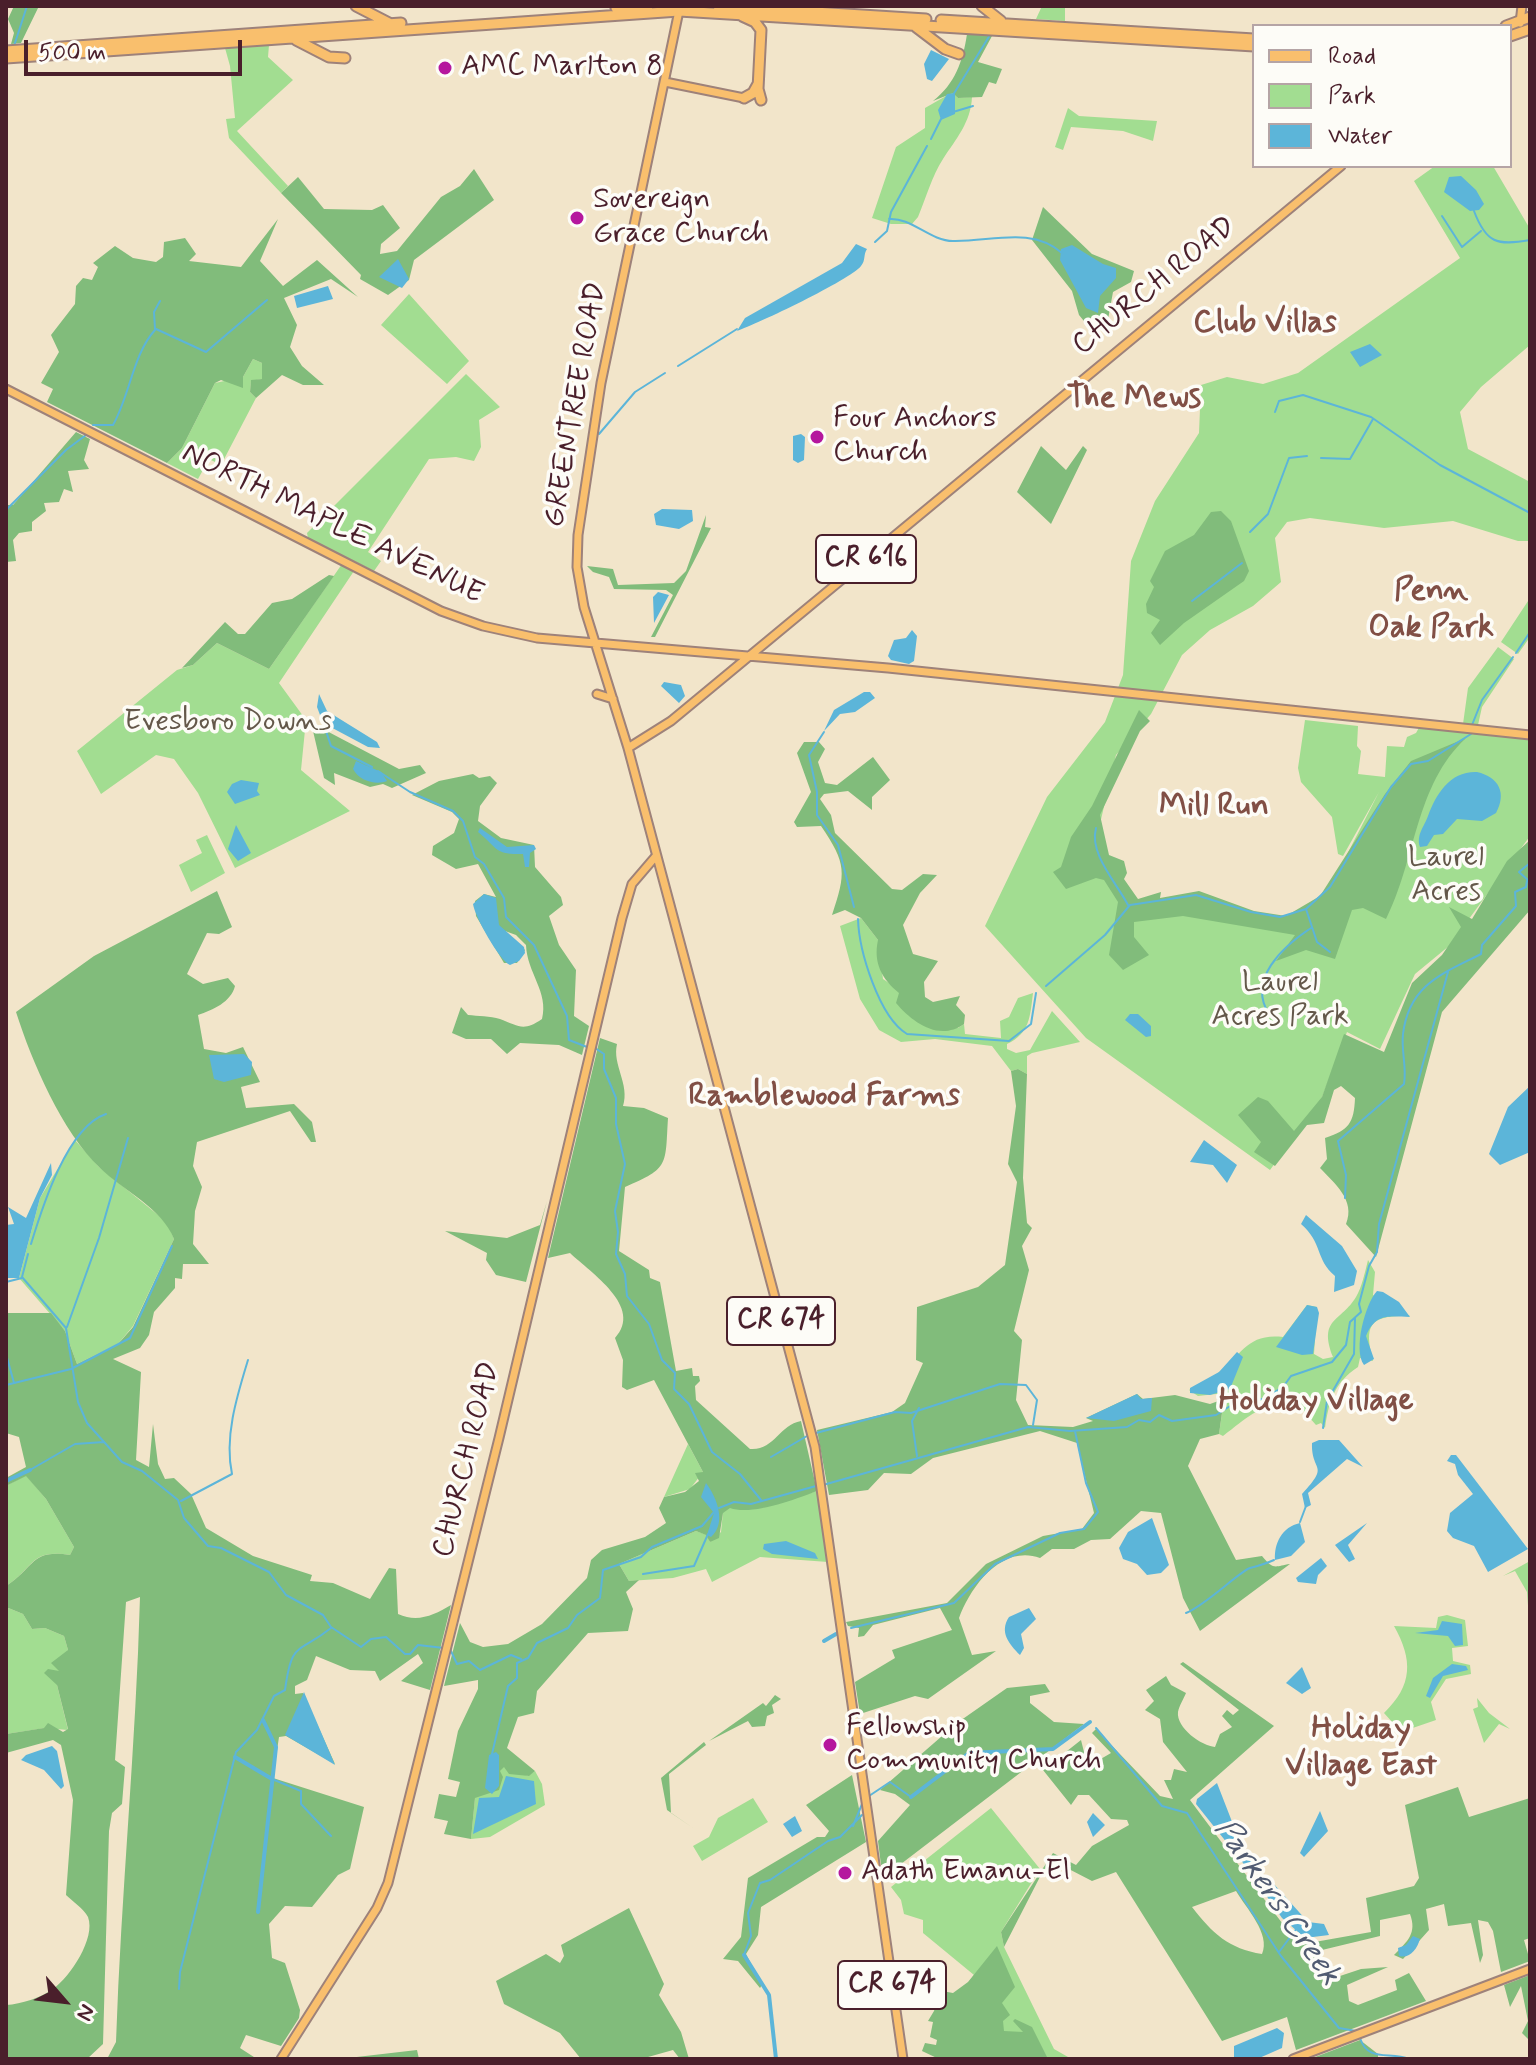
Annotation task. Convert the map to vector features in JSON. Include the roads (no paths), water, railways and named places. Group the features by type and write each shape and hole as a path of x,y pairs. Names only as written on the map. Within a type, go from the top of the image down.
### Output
{"highway":[{"path":"356,6 392,24"},
{"path":"7,53 648,6"},
{"path":"718,6 1252,39"},
{"path":"982,6 993,18 1008,24"},
{"path":"7,53 67,54 680,8 1252,46"},
{"path":"731,13 750,19 761,30 758,84 761,100"},
{"path":"1511,24 1530,17"},
{"path":"905,24 922,29 945,49 959,54"},
{"path":"277,39 298,40 329,57 345,58"},
{"path":"67,54 101,44"},
{"path":"744,98 753,93 758,84"}],"main road":[{"path":"1522,7 1519,21 1527,30"},
{"path":"1507,24 1522,7"},
{"name":"GREENTREE ROAD","path":"656,856 628,748 593,642 577,567 580,510 601,383 680,8"},
{"path":"665,82 744,98"},
{"name":"CHURCH ROAD","path":"628,748 671,721 1339,168"},
{"name":"NORTH MAPLE AVENUE","path":"6,389 452,616 530,637 750,655 1530,735"},
{"path":"765,642 771,658"},
{"path":"597,694 613,699"},
{"name":"CHURCH ROAD","path":"281,2059 377,1908 388,1883 499,1438 623,912 632,884 656,856"},
{"name":"CR 674","path":"656,856 796,1377 821,1485 903,2059"},
{"path":"1293,2059 1530,1969"}],"water":[{"path":"931,50 949,59 932,81 927,79 924,64"},
{"path":"955,93 955,114 941,120 938,110 947,94"},
{"path":"1461,176 1476,190 1484,204 1479,210 1470,211 1444,192 1449,177"},
{"path":"856,244 867,249 863,264 853,273 737,331 745,318 842,263"},
{"path":"1072,245 1103,264 1116,268 1116,278 1100,296 1098,313 1086,308 1060,260 1061,249"},
{"path":"398,259 409,279 402,288 379,277"},
{"path":"328,286 333,299 297,308 294,296"},
{"path":"1370,344 1382,355 1360,367 1350,352"},
{"path":"801,434 805,437 804,460 798,463 793,460 793,436"},
{"path":"662,509 692,510 693,521 679,529 656,525 654,514"},
{"path":"658,592 669,595 654,623 653,597"},
{"path":"912,630 917,636 914,661 909,664 891,660 888,656 894,640 906,638"},
{"path":"664,682 681,685 685,696 679,703 661,686"},
{"path":"864,692 870,692 875,698 855,712 840,714 824,731 834,710"},
{"path":"319,694 327,711 377,742 380,748 368,747 323,723 317,707"},
{"path":"356,761 381,772 387,781 364,780 353,769"},
{"path":"1477,772 1491,778 1499,787 1501,799 1496,813 1482,821 1457,819 1443,834 1434,835 1427,846 1420,847 1421,831 1445,785 1459,775"},
{"path":"241,780 259,783 257,791 260,795 235,804 227,792 232,784"},
{"path":"236,825 251,853 238,861 228,849"},
{"path":"480,828 507,847 534,845 536,849 530,853 529,867 525,867 523,854 497,849 478,832"},
{"path":"484,894 496,898 499,925 524,947 525,953 519,961 510,965 494,947 475,910 473,904"},
{"path":"1130,1014 1138,1014 1151,1026 1151,1036 1146,1037 1125,1020"},
{"path":"244,1054 252,1062 251,1075 224,1082 214,1079 209,1055"},
{"path":"1530,1086 1530,1152 1500,1165 1489,1154 1508,1107"},
{"path":"1204,1140 1237,1165 1227,1183 1213,1165 1190,1162"},
{"path":"51,1163 52,1175 40,1198 19,1278 6,1278 6,1225 14,1224 8,1207 26,1218"},
{"path":"1306,1215 1342,1246 1357,1271 1354,1285 1334,1292 1335,1276 1301,1224"},
{"path":"1377,1291 1399,1302 1410,1317 1384,1318 1374,1323 1366,1336 1374,1359 1364,1365 1360,1338 1365,1316"},
{"path":"1307,1305 1317,1307 1319,1313 1313,1354 1302,1355 1276,1347"},
{"path":"1237,1352 1243,1357 1230,1389 1210,1395 1190,1393 1190,1388 1219,1372"},
{"path":"1137,1394 1141,1399 1152,1398 1151,1411 1114,1421 1086,1418"},
{"path":"1339,1440 1363,1467 1347,1459 1308,1493 1311,1505 1305,1508 1302,1494 1318,1472 1312,1443"},
{"path":"1451,1455 1456,1455 1528,1549 1488,1572 1474,1546 1453,1538 1447,1531 1450,1513 1473,1494 1458,1475 1455,1464 1447,1461"},
{"path":"706,1483 719,1510 719,1525 711,1537 707,1535 714,1513 701,1497"},
{"path":"1152,1518 1169,1565 1161,1573 1147,1575 1137,1564 1123,1559 1119,1548 1128,1532"},
{"path":"1300,1523 1305,1542 1291,1556 1275,1560 1280,1537 1288,1528"},
{"path":"1367,1523 1348,1545 1355,1559 1349,1562 1335,1545"},
{"path":"786,1541 815,1553 818,1559 772,1554 763,1549 764,1544"},
{"path":"1321,1558 1327,1566 1318,1575 1316,1584 1298,1582 1296,1578"},
{"path":"1029,1608 1036,1619 1021,1634 1024,1648 1020,1655 1005,1633 1006,1622 1009,1617"},
{"path":"1442,1621 1462,1624 1463,1645 1455,1646 1448,1636 1415,1633 1438,1630"},
{"path":"1452,1664 1466,1666 1468,1670 1443,1676 1430,1698 1426,1696 1433,1678"},
{"path":"1302,1667 1311,1688 1302,1694 1286,1683"},
{"path":"304,1692 335,1765 285,1735"},
{"path":"52,1746 57,1751 64,1786 61,1789 44,1770 21,1760 26,1755"},
{"path":"496,1752 499,1755 499,1786 492,1794 485,1788 489,1755"},
{"path":"506,1776 534,1781 536,1804 473,1834 479,1798 499,1797"},
{"path":"1217,1783 1243,1850 1256,1865 1251,1873 1196,1804 1197,1799"},
{"path":"1320,1811 1328,1831 1304,1857 1300,1853"},
{"path":"1093,1813 1105,1825 1093,1837 1087,1822"},
{"path":"795,1816 802,1831 792,1837 783,1824"},
{"path":"1272,1882 1308,1922 1324,1924 1329,1935 1305,1938 1282,1918 1261,1888 1263,1884"},
{"path":"1413,1936 1420,1939 1415,1950 1410,1955 1399,1956 1398,1948 1406,1945"},
{"path":"1277,2028 1284,2033 1282,2048 1257,2059 1234,2059 1234,2046"}],"waterway":[{"path":"14,46 27,6"},
{"path":"953,95 990,35"},
{"path":"953,112 973,106"},
{"path":"931,139 941,119"},
{"path":"875,242 887,231 891,212 927,146"},
{"path":"1474,211 1483,230 1494,240 1530,240"},
{"path":"1442,216 1462,247 1481,231"},
{"path":"889,219 897,219 945,240 1024,238 1050,245 1062,253"},
{"path":"156,329 206,352 267,300"},
{"path":"155,329 154,312 160,301"},
{"path":"678,366 737,329"},
{"path":"93,425 113,425 142,351 155,330"},
{"path":"599,434 635,392 665,373"},
{"path":"1275,412 1279,401 1303,395 1371,417 1440,465 1530,513"},
{"path":"1321,458 1350,459 1373,419"},
{"path":"6,510 66,450 86,435"},
{"path":"1250,532 1268,514 1289,458 1307,456"},
{"path":"1192,601 1242,563"},
{"path":"1516,653 1530,632"},
{"path":"1472,725 1482,700 1513,657"},
{"path":"324,725 331,746 372,767"},
{"path":"824,732 809,755 817,792 817,815 838,845 854,907"},
{"path":"1046,986 1105,935 1130,905 1196,895 1251,912 1280,917 1306,909 1330,887 1391,787 1411,764 1428,761 1471,734"},
{"path":"378,771 410,792 453,811 463,821 475,857 484,864 504,898 506,917 534,945 567,1016 569,1040 587,1047"},
{"path":"1096,828 1096,848 1100,858 1128,905"},
{"path":"1530,863 1519,872 1530,882"},
{"path":"1345,1198 1346,1175 1338,1141 1404,1084 1403,1034 1413,1003 1430,982 1481,954 1482,945 1516,906 1515,892 1526,887 1527,881"},
{"path":"1306,909 1317,942 1330,952"},
{"path":"858,919 862,948 879,999 907,1034 1009,1041 1031,1024 1036,993"},
{"path":"1269,1014 1263,1001 1265,977 1279,955 1311,928"},
{"path":"823,1485 1028,1427 1070,1431 1127,1427 1139,1420 1150,1422 1159,1415 1172,1421 1216,1415 1238,1401 1263,1399 1283,1387 1291,1376 1332,1362 1346,1345 1350,1322 1361,1312 1359,1304 1369,1266 1377,1252 1379,1224 1448,972"},
{"path":"595,1048 604,1054 604,1069 616,1098 616,1124 625,1164 615,1211 618,1232 616,1254 625,1274 627,1296 649,1324 662,1360 675,1373 674,1389 689,1404 712,1452 740,1474 761,1500"},
{"path":"31,1244 49,1190 68,1151 92,1122 106,1114"},
{"path":"67,1327 99,1238 128,1138"},
{"path":"6,1385 71,1369 130,1338 172,1246"},
{"path":"28,1254 22,1277 66,1328 78,1402 87,1423 122,1462 142,1471 178,1500 184,1518 208,1546 221,1548 269,1572 286,1595 323,1615 331,1627 361,1647 371,1639 386,1637 405,1654 410,1654 418,1645 444,1648"},
{"path":"6,1282 22,1278"},
{"path":"1323,1428 1327,1401 1354,1354 1355,1318"},
{"path":"6,1354 14,1383"},
{"path":"181,1501 232,1474 231,1431 248,1360"},
{"path":"816,1433 895,1412 911,1413 1000,1384 1026,1385 1037,1400 1033,1425"},
{"path":"917,1456 912,1421 919,1408"},
{"path":"851,1628 954,1603 995,1564 1060,1533 1084,1529 1098,1512 1086,1483 1075,1431"},
{"path":"771,1457 807,1436"},
{"path":"30,1470 75,1444 104,1442"},
{"path":"6,1481 30,1470"},
{"path":"719,1508 734,1502 751,1504 816,1486"},
{"path":"1300,1522 1306,1506"},
{"path":"492,1754 508,1686 517,1678 517,1663 528,1658 537,1643 568,1628 577,1615 600,1598 603,1570 641,1557 652,1547 702,1526 714,1512"},
{"path":"643,1574 694,1566 708,1534"},
{"path":"1186,1613 1245,1570 1274,1560"},
{"path":"179,1989 180,1972 236,1752 257,1730 274,1696 285,1690 290,1663 298,1650 331,1628"},
{"path":"824,1641 836,1634"},
{"path":"450,1649 457,1664 469,1661 480,1670 511,1655 521,1659"},
{"path":"258,1912 276,1747 263,1720"},
{"name":"Parkers Creek","path":"911,1797 969,1753 1053,1749 1090,1722"},
{"name":"Parkers Creek","path":"1096,1728 1162,1806 1187,1813 1281,1956 1339,2028 1356,2031"},
{"path":"235,1757 272,1779"},
{"path":"272,1779 301,1791 301,1804 331,1836"},
{"name":"Parkers Creek","path":"869,1796 890,1782 911,1797"},
{"name":"Parkers Creek","path":"853,1826 862,1804"},
{"name":"Parkers Creek","path":"744,1955 751,1936 748,1913 760,1883 770,1880 828,1841 840,1837 862,1815"},
{"path":"1279,1952 1297,1928"},
{"name":"Parkers Creek","path":"744,1955 769,1995 776,2059"},
{"name":"Parkers Creek","path":"1360,2038 1368,2051 1374,2054 1409,2059"}],"place":[{"name":"AMC Marlton 8","path":"445,68"},
{"name":"Sovereign Grace Church","path":"577,218"},
{"name":"Four Anchors Church","path":"817,437"},
{"name":"Fellowship Community Church","path":"830,1745"},
{"name":"Adath Emanu-El","path":"845,1873"}],"district":[{"name":"Club Villas","path":"1265,324"},
{"name":"The Mews","path":"1134,399"},
{"name":"Penn Oak Park","path":"1431,610"},
{"name":"Mill Run","path":"1214,807"},
{"name":"Ramblewood Farms","path":"824,1097"},
{"name":"Holiday Village","path":"1316,1402"},
{"name":"Holiday Village East","path":"1361,1748"}],"park label":[{"name":"Evesboro Downs","path":"228,723"},
{"name":"Laurel Acres","path":"1446,876"},
{"name":"Laurel Acres Park","path":"1280,1001"}]}
